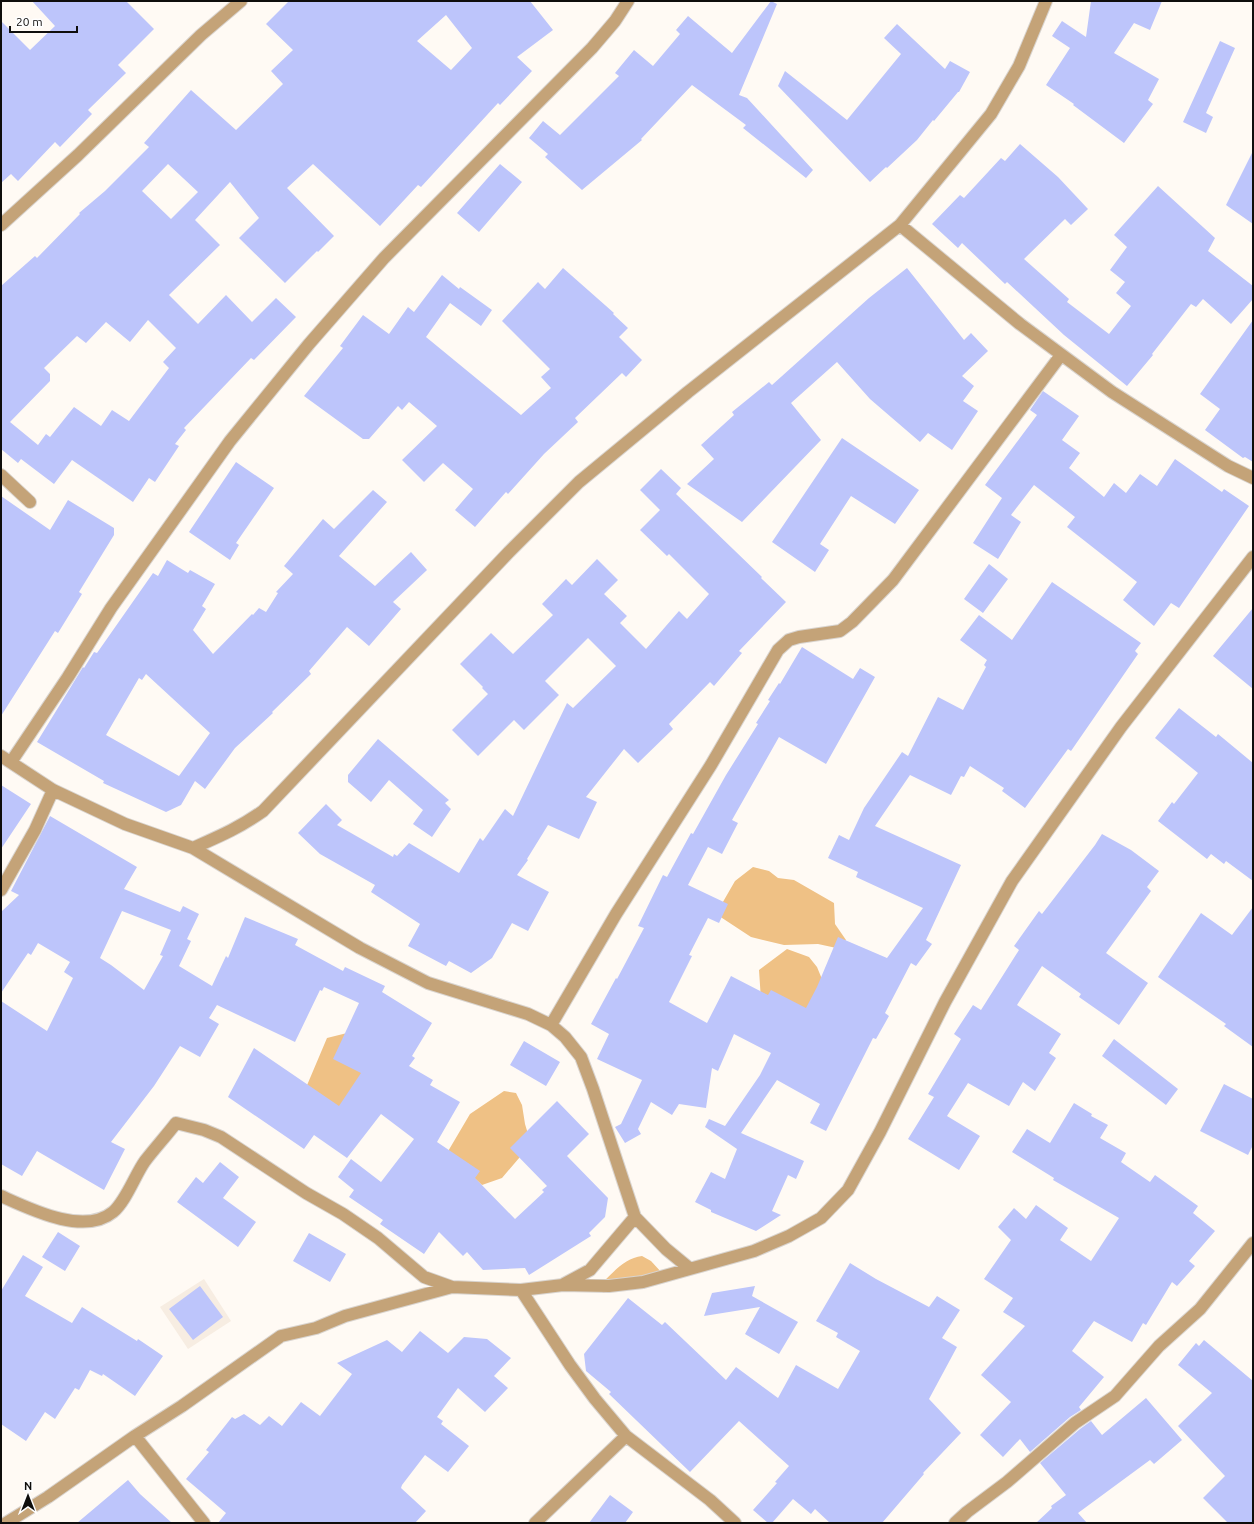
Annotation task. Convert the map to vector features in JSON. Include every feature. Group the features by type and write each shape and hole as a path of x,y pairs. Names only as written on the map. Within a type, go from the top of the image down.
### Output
{"street":[{"path":"1,225 84,150 201,35 241,1"},
{"path":"628,1 615,21 592,48 384,258 309,344 230,441 111,608 68,677 6,759 53,790 125,824 193,848 360,948 428,983 528,1014 551,1025 566,1037 581,1057 635,1217 666,1249 689,1268"},
{"path":"193,848 230,832 245,824 263,811 509,552 579,482 688,392 900,225 991,114 1019,66 1046,1"},
{"path":"900,225 1060,355 1118,396 1228,466 1253,478"},
{"path":"551,1025 616,914 711,765 778,650 789,640 799,637 840,631 852,622 888,585 1060,355"},
{"path":"1,474 30,502"},
{"path":"1,1196 37,1212 78,1222 94,1220 105,1216 112,1212 120,1204 145,1161 176,1123 204,1130 221,1137 306,1193 344,1214 396,1252 424,1277 452,1287 521,1290 563,1285 609,1286 643,1282 754,1251 789,1236 820,1218 848,1190 880,1132 949,995 1012,881 1121,727 1253,557"},
{"path":"1,890 35,830 53,790"},
{"path":"563,1285 590,1270 635,1217"},
{"path":"955,1523 967,1512 1007,1482 1075,1423 1115,1396 1159,1346 1200,1309 1253,1243"},
{"path":"6,1523 48,1497 135,1436 182,1406 281,1336 316,1328 345,1316 452,1287"},
{"path":"521,1290 570,1365 595,1399 626,1436 710,1500 735,1523"},
{"path":"135,1436 204,1523"},
{"path":"535,1523 626,1436"}],"shaded area":[{"path":"753,867 769,871 778,878 794,880 834,903 835,924 846,940 841,949 818,944 784,945 751,937 716,914 735,881"},
{"path":"787,949 809,957 817,967 824,984 816,1012 761,1000 759,970"},
{"path":"347,1033 375,1095 333,1108 305,1090 327,1038"},
{"path":"504,1091 516,1093 522,1105 525,1124 531,1144 502,1178 482,1185 447,1153 470,1114"},
{"path":"642,1256 651,1261 662,1273 657,1282 603,1293 599,1286 624,1263 636,1257"},
{"path":"204,1279 231,1321 188,1349 160,1307"}],"building":[{"path":"32,1 126,1 154,29 118,65 126,73 88,110 92,114 60,147 55,142 18,181 11,174 1,183 1,21 30,50 55,26"},
{"path":"289,1 530,1 553,30 517,57 532,71 500,105 498,103 421,187 418,185 380,226 313,164 287,188 334,236 285,283 239,238 259,218 230,182 195,220 220,245 169,295 198,324 226,295 252,322 276,298 296,317 254,360 251,358 184,428 186,430 175,444 179,446 155,482 149,478 133,502 72,460 54,484 21,459 18,463 1,449 1,286 35,256 37,258 80,214 79,213 105,191 149,147 144,143 191,90 236,130 283,84 271,71 293,50 266,24","holes":["446,15 472,48 451,70 417,41","168,164 198,192 171,219 142,191","148,320 176,348 163,362 169,368 129,421 112,410 101,426 74,407 50,437 46,434 38,445 10,422 50,381 50,374 44,368 77,336 86,343 106,322 130,342"]},
{"path":"771,1 777,4 739,95 747,98 813,170 806,178 743,128 746,125 692,85 641,139 642,140 582,190 545,157 548,154 529,138 543,121 560,135 619,76 615,73 634,50 653,66 680,34 676,30 688,16 732,53"},
{"path":"1091,1 1162,1 1150,30 1134,23 1114,53 1159,79 1148,100 1153,104 1124,143 1073,105 1074,104 1046,85 1070,48 1052,36 1062,21 1086,37"},
{"path":"897,24 945,69 950,61 970,72 959,92 917,140 870,182 778,86 785,71 847,120 901,54 884,38"},
{"path":"1220,41 1235,48 1206,113 1213,117 1206,133 1183,122"},
{"path":"1020,144 1058,177 1088,209 1071,225 1065,219 1024,259 1069,299 1067,302 1109,334 1131,306 1116,293 1125,282 1110,270 1127,247 1114,235 1158,186 1215,238 1208,251 1253,286 1253,299 1231,324 1203,299 1196,307 1191,304 1152,354 1153,355 1127,386 1064,335 1007,282 1005,284 962,243 958,248 932,224 960,195 964,198 1001,158 1005,161"},
{"path":"1253,151 1253,224 1226,205"},
{"path":"500,164 522,182 479,232 457,213"},
{"path":"563,268 614,313 613,314 628,328 619,337 642,360 626,377 622,373 575,418 578,422 544,454 508,494 506,492 475,527 455,510 473,489 443,463 424,482 402,460 437,426 409,402 402,410 398,406 369,439 363,439 304,396 343,348 340,346 363,315 389,334 408,307 414,312 442,275 459,289 460,287 492,310 481,326 450,303 426,337 521,415 551,388 541,377 550,369 502,321 538,282 545,289"},
{"path":"907,268 964,340 971,333 988,351 962,376 974,386 963,401 978,411 952,450 928,433 920,442 870,399 837,362 791,403 821,440 742,522 687,484 714,459 701,445 734,415 732,412 769,382 772,385 869,298"},
{"path":"1253,320 1253,462 1245,457 1243,458 1205,430 1220,409 1200,394"},
{"path":"1043,391 1079,416 1062,440 1080,453 1069,468 1104,497 1114,483 1126,493 1140,474 1157,486 1175,459 1222,492 1224,489 1249,506 1179,608 1171,603 1154,626 1123,600 1137,582 1067,527 1075,517 1034,485 1011,515 1021,522 998,559 973,543 1002,498 985,485 1037,415 1030,410"},
{"path":"842,438 919,490 895,524 851,496 820,544 829,550 815,572 772,542"},
{"path":"236,462 274,488 236,543 239,545 230,560 189,532"},
{"path":"661,469 681,488 676,494 786,602 739,651 742,653 714,686 710,682 669,724 673,729 638,763 624,749 586,797 597,802 579,839 548,825 527,859 528,860 517,875 549,892 528,931 512,923 492,958 471,973 449,961 446,966 408,946 420,924 371,892 375,885 320,854 298,833 326,804 342,820 337,825 393,857 394,854 397,856 409,843 459,873 480,838 483,841 505,809 513,816 567,703 573,708 616,666 588,638 545,681 559,695 524,730 514,720 478,756 452,730 488,694 460,664 491,633 513,654 553,615 542,604 566,579 572,585 597,559 618,580 604,594 627,616 620,623 646,649 679,611 687,619 709,594 669,554 667,556 640,530 660,510 640,490"},
{"path":"373,490 387,502 339,556 375,586 411,552 427,570 393,602 401,609 369,646 347,627 309,671 311,674 272,712 273,713 235,748 205,789 195,781 181,805 166,812 103,783 104,781 37,742 83,667 84,668 94,652 97,653 153,573 158,576 167,560 188,573 190,570 215,584 202,606 206,609 193,630 213,654 259,608 266,612 278,593 276,592 293,574 284,566 323,519 334,529","holes":["146,674 210,733 179,776 106,735 139,678 142,680"]},
{"path":"1,496 50,530 68,500 114,528 114,535 79,592 82,594 58,633 55,631 1,716"},
{"path":"989,564 1008,579 983,613 964,599"},
{"path":"1052,582 1141,643 1135,651 1138,654 1071,751 1068,749 1025,808 1002,791 1004,788 970,766 964,777 961,776 951,795 910,775 875,826 961,865 926,940 932,944 916,966 911,963 885,1013 889,1016 876,1039 873,1038 826,1131 810,1123 820,1104 777,1080 741,1133 804,1161 796,1179 788,1175 772,1211 781,1215 756,1231 711,1212 711,1210 695,1202 711,1172 725,1179 737,1149 705,1127 709,1119 725,1126 760,1075 771,1053 734,1034 718,1071 712,1068 706,1108 679,1104 672,1115 651,1102 638,1129 641,1134 625,1143 615,1127 621,1124 642,1080 597,1059 609,1034 591,1024 644,928 638,926 663,875 667,877 691,833 693,834 726,775 758,724 756,723 770,701 768,700 779,683 780,684 802,647 853,679 860,668 875,677 826,764 779,737 732,820 738,823 722,854 708,847 688,885 728,904 719,923 708,918 689,955 692,956 669,1002 707,1023 731,976 768,995 771,990 806,1008 817,987 838,937 887,958 923,908 856,877 858,872 828,858 839,835 849,840 864,808 902,752 908,756 938,697 963,710 986,667 984,665 987,660 960,640 979,615 1012,640"},
{"path":"1253,608 1253,689 1213,656"},
{"path":"1179,708 1216,737 1218,734 1253,763 1253,881 1226,861 1224,864 1211,854 1207,859 1158,821 1172,802 1174,804 1198,773 1155,738"},
{"path":"378,739 449,800 445,803 451,809 432,837 413,824 423,810 389,780 371,802 348,782 348,775"},
{"path":"1,785 31,804 1,849"},
{"path":"50,816 137,867 124,889 180,912 183,906 199,914 187,939 191,941 179,966 212,986 226,956 228,958 245,917 298,939 295,945 343,971 345,967 385,986 382,992 432,1023 412,1056 415,1058 409,1066 433,1080 430,1085 460,1102 437,1142 480,1171 475,1178 515,1219 544,1192 542,1190 547,1186 510,1148 557,1101 589,1134 567,1156 608,1198 605,1217 589,1233 591,1236 529,1275 525,1268 483,1270 467,1252 463,1256 439,1232 424,1254 380,1224 383,1220 349,1197 354,1190 338,1177 351,1159 381,1182 414,1139 381,1114 347,1158 314,1135 304,1149 228,1097 254,1048 339,1106 361,1073 333,1059 359,1003 324,987 322,991 320,990 295,1042 217,1005 209,1018 219,1024 200,1057 180,1046 154,1086 111,1142 125,1149 104,1190 37,1151 22,1176 1,1164 1,1001 47,1031 73,978 64,972 70,962 38,943 31,955 28,953 1,993 1,912 19,895 11,891","holes":["122,911 171,930 160,955 163,956 144,990 100,958"]},
{"path":"1102,834 1131,850 1159,871 1147,887 1151,891 1106,953 1148,983 1119,1025 1079,997 1081,994 1042,966 1017,1005 1061,1034 1049,1053 1056,1058 1035,1091 1023,1082 1009,1106 968,1083 947,1116 980,1136 959,1170 908,1139 934,1097 928,1094 961,1039 954,1034 973,1005 981,1010 1019,950 1014,946 1039,911 1042,914"},
{"path":"1253,907 1253,1047 1224,1026 1226,1024 1158,977 1201,913 1232,935"},
{"path":"1114,1039 1178,1089 1166,1105 1102,1056"},
{"path":"524,1041 560,1062 546,1086 510,1065"},
{"path":"1224,1084 1253,1099 1253,1145 1248,1155 1200,1131"},
{"path":"1074,1103 1092,1114 1091,1116 1108,1125 1100,1138 1126,1153 1121,1162 1150,1182 1155,1175 1198,1206 1193,1213 1215,1231 1189,1261 1195,1266 1177,1286 1172,1282 1146,1325 1143,1323 1132,1342 1094,1321 1072,1351 1104,1377 1079,1407 1081,1410 1070,1417 1030,1452 1020,1439 1003,1457 980,1435 1011,1402 981,1375 1025,1326 1003,1312 1013,1298 984,1279 1011,1240 998,1227 1014,1208 1026,1219 1036,1205 1068,1228 1060,1240 1091,1261 1119,1218 1053,1180 1054,1178 1012,1152 1027,1129 1050,1143"},
{"path":"220,1162 239,1177 223,1198 256,1222 238,1247 177,1202 196,1177 203,1183"},
{"path":"58,1232 80,1246 65,1271 42,1257"},
{"path":"309,1233 346,1254 330,1282 293,1261"},
{"path":"23,1255 43,1267 25,1296 72,1323 82,1307 137,1341 138,1339 163,1356 135,1396 103,1374 102,1376 90,1370 79,1390 75,1388 55,1419 45,1412 26,1441 1,1424 1,1291"},
{"path":"850,1263 876,1279 929,1307 937,1296 960,1310 942,1338 957,1347 929,1399 961,1433 923,1473 924,1474 882,1523 830,1523 815,1509 811,1514 793,1499 772,1523 768,1523 753,1510 777,1483 775,1482 789,1466 739,1421 690,1472 609,1394 611,1392 586,1371 584,1354 628,1298 662,1325 665,1322 726,1380 736,1367 778,1398 796,1365 838,1389 860,1351 836,1337 838,1333 816,1321"},
{"path":"200,1286 223,1317 193,1340 169,1309"},
{"path":"755,1286 752,1296 798,1322 779,1354 745,1334 760,1307 704,1316 712,1293"},
{"path":"420,1331 448,1353 464,1337 487,1339 511,1358 494,1376 508,1388 485,1412 458,1388 437,1417 443,1421 441,1424 469,1446 448,1472 425,1455 402,1485 401,1488 426,1511 415,1523 218,1523 226,1513 186,1479 209,1452 206,1450 232,1417 235,1419 244,1414 260,1425 269,1416 282,1426 301,1402 320,1416 352,1374 337,1363 387,1340 402,1352"},
{"path":"1204,1340 1253,1381 1253,1523 1228,1523 1203,1498 1225,1476 1178,1426 1212,1393 1178,1365 1196,1343 1199,1346"},
{"path":"1146,1398 1182,1440 1154,1464 1150,1460 1078,1513 1087,1523 1036,1523 1052,1508 1051,1506 1066,1495 1040,1463 1091,1421 1102,1435"},
{"path":"128,1480 140,1494 172,1523 77,1523"},
{"path":"610,1495 633,1512 625,1523 589,1523"}]}
